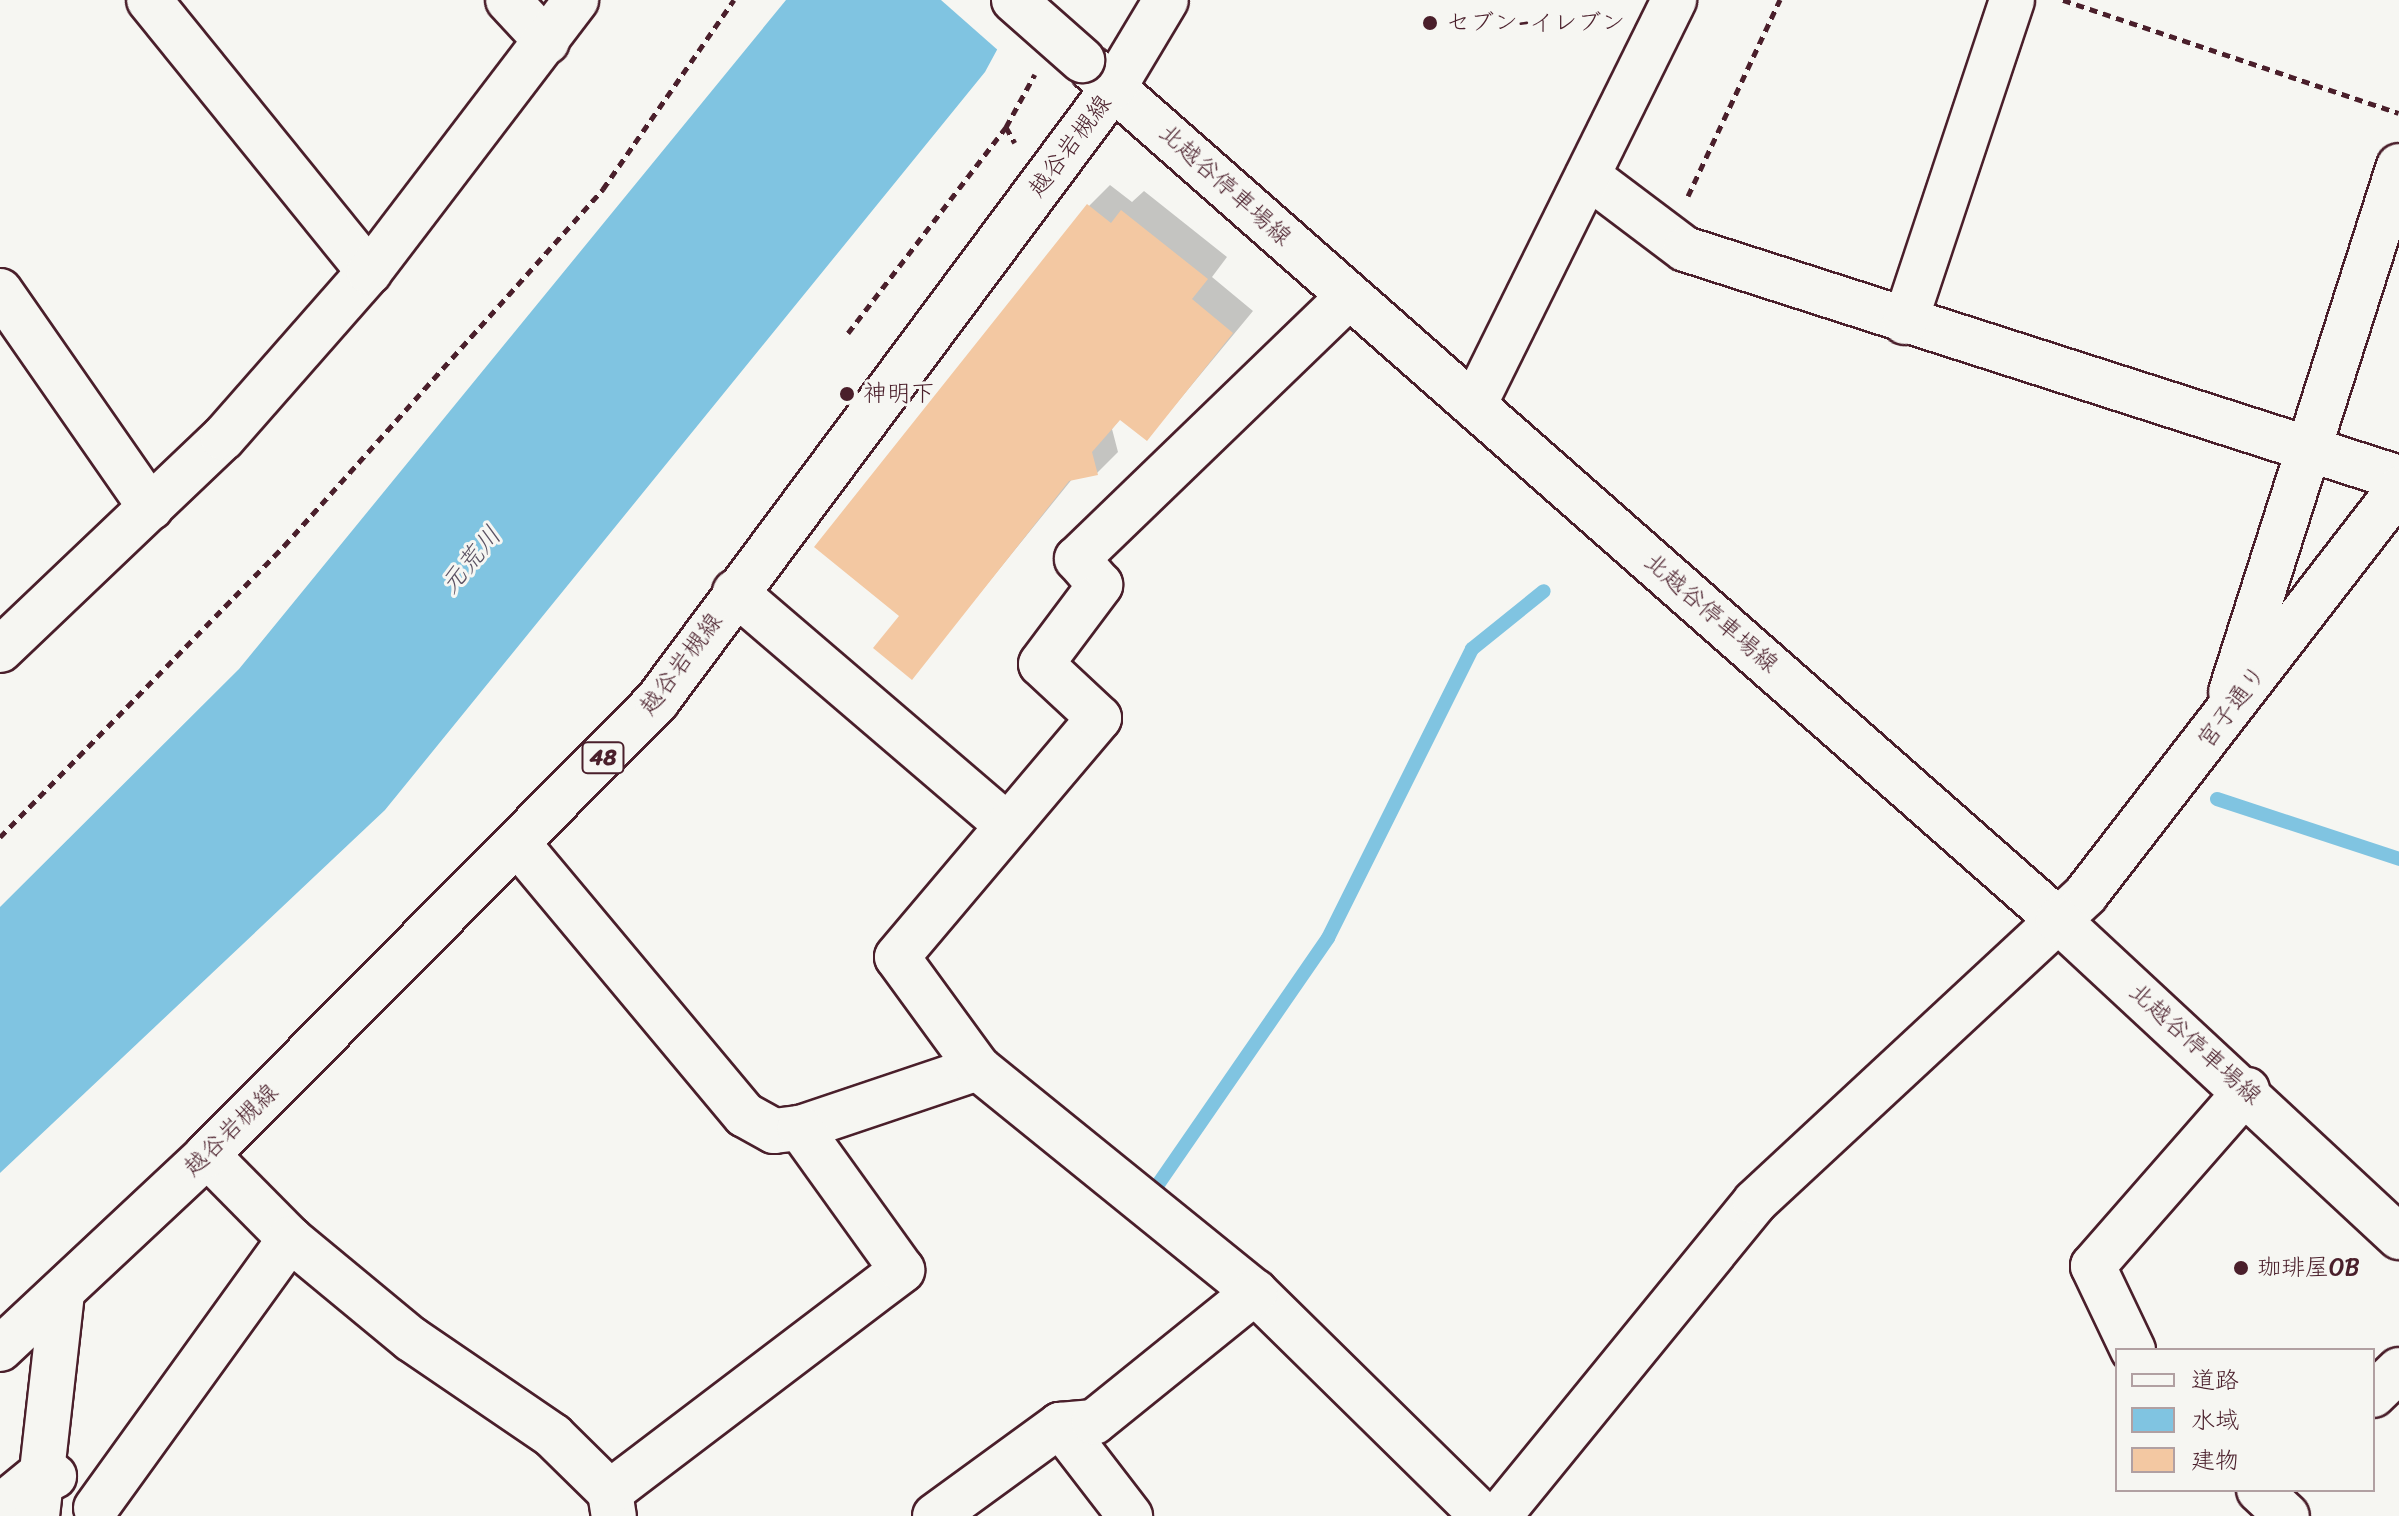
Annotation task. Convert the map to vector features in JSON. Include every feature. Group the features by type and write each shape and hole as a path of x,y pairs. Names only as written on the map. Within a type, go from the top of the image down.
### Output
{"street":[{"path":"149,0 369,272"},
{"path":"508,0 547,42"},
{"path":"0,650 223,438 369,272 576,0"},
{"name":"北越谷停車場線","path":"1014,0 1079,70 1349,296 2058,920 2247,1090 2399,1237"},
{"name":"越谷岩槻線","path":"0,1349 207,1155 519,845 657,701 735,592 1079,70 1166,0"},
{"path":"1474,405 1674,0"},
{"path":"1905,322 2012,0"},
{"path":"2223,717 2304,449 2399,166"},
{"path":"1588,176 1685,249 2399,478"},
{"path":"0,291 151,508"},
{"path":"1349,296 1077,559 1100,585 1041,664 1099,718 1006,824 897,957 978,1068 1255,1292 1483,1516"},
{"name":"宮子通り","path":"1499,1516 1755,1202 2058,920 2223,717 2399,489"},
{"path":"735,592 1006,824"},
{"path":"519,845 745,1115 774,1131 800,1128 978,1068"},
{"path":"2132,1348 2093,1266 2247,1090"},
{"path":"207,1155 290,1239 411,1339 553,1436 612,1504 902,1270 800,1128"},
{"path":"45,1470 101,1512 290,1239"},
{"path":"37,1516 45,1470 62,1292"},
{"path":"935,1516 1060,1425 1094,1422 1255,1292"},
{"path":"2375,1393 2399,1370"},
{"path":"1060,1425 1130,1516"},
{"path":"0,1507 45,1470"}],"path":[{"path":"0,837 284,546 603,189 734,0"},
{"path":"1669,237 1780,0"},
{"path":"2063,0 2399,113"},
{"path":"848,333 1006,127 1079,70"}],"water":[{"name":"元荒川","path":"786,0 1024,0 985,72 385,810 0,1173 0,907 239,669"}],"pier":[{"path":"941,0 1028,0 1000,52"}],"building":[{"path":"1087,204 1111,223 1121,210 1208,279 1192,299 1233,333 1147,441 1120,420 1092,452 1098,475 1069,481 912,680 873,648 899,616 814,547"}],"waterway":[{"path":"1159,1183 1328,938 1472,649 1544,591"},
{"path":"2217,799 2399,859"}],"place":[{"name":"セブン-イレブン","path":"1430,23"},
{"name":"神明下","path":"847,394"},
{"name":"珈琲屋OB","path":"2241,1268"}]}
